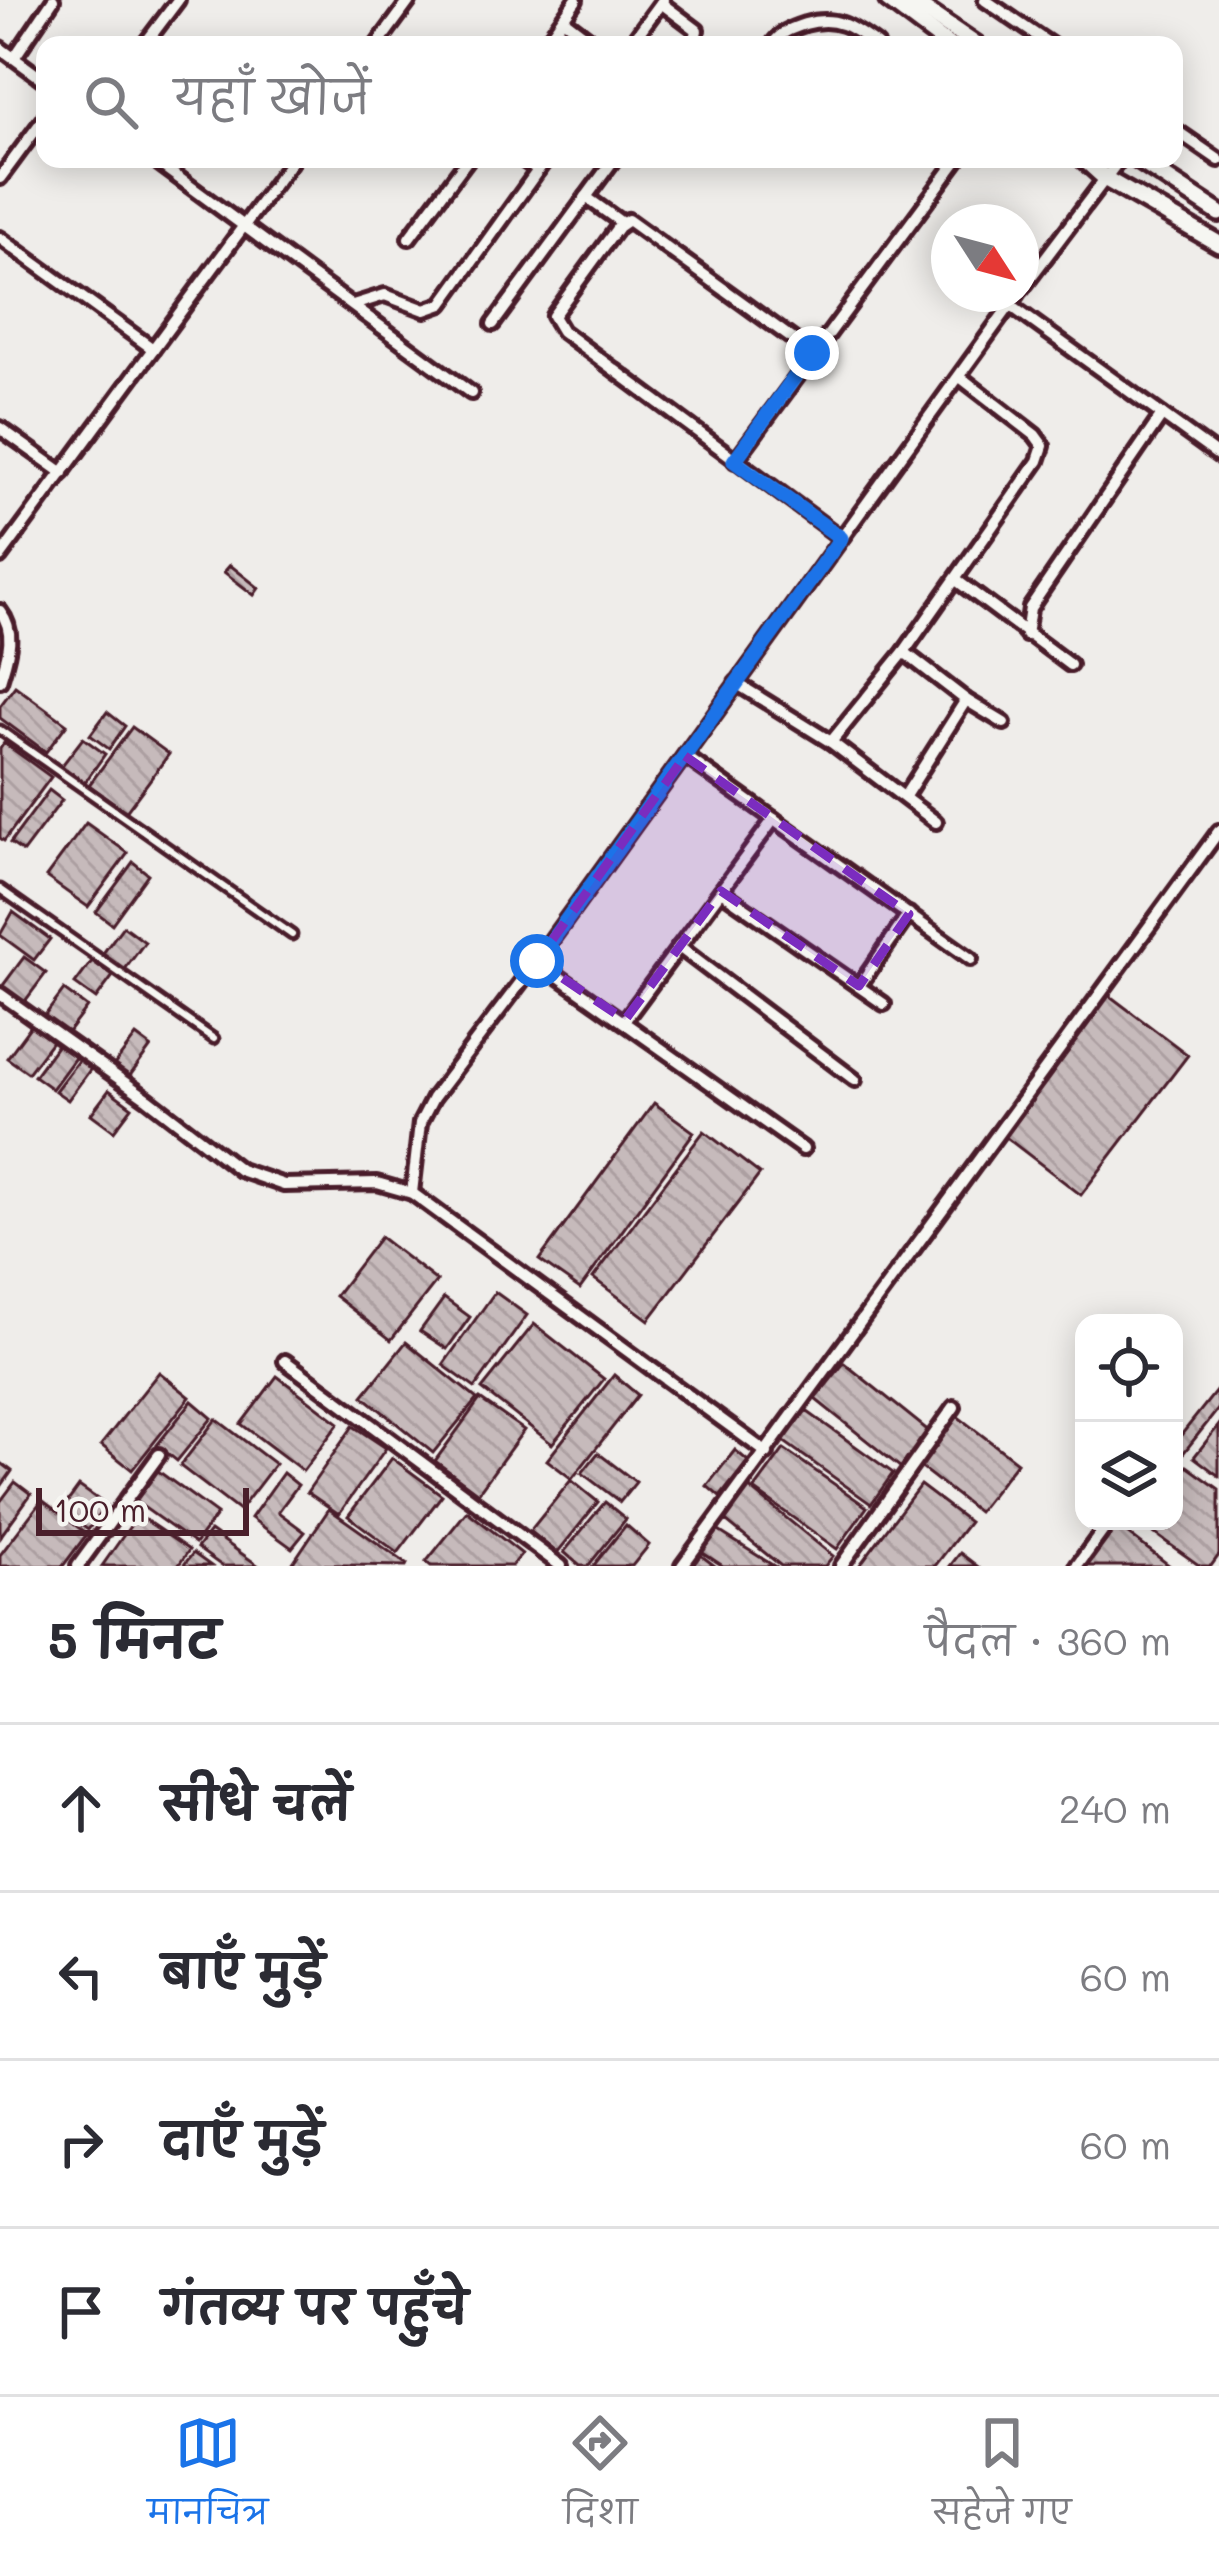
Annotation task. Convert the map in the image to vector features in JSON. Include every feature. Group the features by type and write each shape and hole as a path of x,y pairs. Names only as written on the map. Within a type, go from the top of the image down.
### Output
{"street":[{"path":"14,58 53,0"},
{"path":"151,36 178,0"},
{"path":"384,36 410,0"},
{"path":"550,36 576,0"},
{"path":"888,0 936,36"},
{"path":"910,0 963,36"},
{"path":"985,0 1038,36"},
{"path":"637,36 662,1 697,30 696,36"},
{"path":"562,19 585,36"},
{"path":"781,36 788,29 830,19 864,36"},
{"path":"0,48 36,74"},
{"path":"0,178 36,129"},
{"path":"1183,135 1219,160"},
{"path":"165,168 471,393"},
{"path":"0,556 286,168"},
{"path":"409,238 461,168"},
{"path":"353,305 386,295 425,310 442,304 535,168"},
{"path":"493,325 607,168"},
{"path":"734,461 951,168"},
{"path":"1094,168 1219,244"},
{"path":"1039,266 1114,168"},
{"path":"1151,168 1219,213"},
{"path":"586,197 622,223 636,223 812,353"},
{"path":"622,223 555,310 553,321 841,538"},
{"path":"0,238 153,350"},
{"path":"412,1193 420,1123 433,1098 1005,312"},
{"path":"1036,312 1219,456"},
{"path":"831,742 904,652 1038,461 1042,446 1035,435 960,377"},
{"path":"1026,635 1030,608 1162,415"},
{"path":"0,428 63,473"},
{"path":"956,580 1070,665"},
{"path":"0,611 8,621 10,637 1,676"},
{"path":"904,652 1004,723"},
{"path":"736,682 831,742 936,822"},
{"path":"905,796 966,700"},
{"path":"685,756 971,959"},
{"path":"625,1021 774,819"},
{"path":"682,1566 1219,831"},
{"path":"721,891 884,1004"},
{"path":"859,986 909,914"},
{"path":"679,947 855,1080"},
{"path":"537,961 803,1148"},
{"path":"0,994 240,1170 284,1185 377,1183 412,1193 767,1453"},
{"path":"285,1360 561,1566"},
{"path":"841,1566 954,1407"},
{"path":"78,1566 159,1455"},
{"path":"1077,1566 1103,1530"}],"lane":[{"path":"0,730 292,935"},
{"path":"0,889 214,1039"}],"highlighted area":[{"path":"685,756 909,914 859,986 721,891 625,1020 537,961"}],"building":[{"path":"230,565 259,588 254,595 224,572"},
{"path":"15,686 67,724 46,752 0,718 0,706"},
{"path":"107,712 125,726 109,749 90,735"},
{"path":"132,727 169,754 126,812 89,785"},
{"path":"83,738 105,754 83,785 60,768"},
{"path":"4,743 51,777 4,841 0,838 0,749"},
{"path":"49,790 62,800 23,852 10,843"},
{"path":"86,823 128,853 88,907 46,877"},
{"path":"133,862 148,874 112,924 96,912"},
{"path":"13,912 50,939 34,960 0,935"},
{"path":"123,926 145,942 123,972 101,956"},
{"path":"24,957 46,973 23,1004 1,988"},
{"path":"92,961 113,976 96,999 75,984"},
{"path":"64,990 87,1007 66,1035 43,1018"},
{"path":"1106,993 1188,1055 1081,1195 999,1132"},
{"path":"32,1024 53,1040 28,1073 7,1058"},
{"path":"136,1036 151,1047 126,1081 111,1069"},
{"path":"59,1042 77,1055 52,1089 34,1076"},
{"path":"83,1054 95,1063 68,1100 55,1091"},
{"path":"109,1090 132,1107 114,1131 91,1114"},
{"path":"654,1103 694,1132 580,1289 539,1260"},
{"path":"704,1131 760,1174 649,1320 593,1278"},
{"path":"380,1237 437,1281 391,1340 335,1296"},
{"path":"495,1292 527,1315 475,1388 443,1365"},
{"path":"444,1298 470,1317 447,1349 420,1331"},
{"path":"534,1324 604,1379 552,1444 482,1389"},
{"path":"406,1342 477,1399 433,1453 363,1396"},
{"path":"844,1363 930,1432 901,1468 815,1399"},
{"path":"159,1372 190,1397 132,1470 101,1445"},
{"path":"614,1375 638,1395 572,1479 547,1460"},
{"path":"277,1376 339,1423 303,1471 241,1424"},
{"path":"1216,1391 1219,1408 1183,1454 1183,1433"},
{"path":"480,1399 524,1430 478,1493 435,1461"},
{"path":"192,1401 212,1418 177,1461 157,1445"},
{"path":"805,1410 893,1473 871,1504 783,1441"},
{"path":"957,1416 1017,1462 978,1512 919,1466"},
{"path":"216,1419 275,1464 239,1511 180,1466"},
{"path":"1219,1425 1219,1476 1194,1457"},
{"path":"353,1426 386,1448 339,1514 307,1492"},
{"path":"784,1449 867,1507 837,1549 754,1490"},
{"path":"735,1450 748,1461 720,1497 707,1486"},
{"path":"598,1453 636,1482 620,1502 582,1473"},
{"path":"392,1458 442,1495 398,1553 348,1516"},
{"path":"0,1462 12,1471 0,1488"},
{"path":"1187,1466 1219,1489 1219,1555 1211,1566 1200,1566 1150,1530 1183,1530 1183,1472"},
{"path":"154,1468 217,1514 195,1544 132,1499"},
{"path":"283,1473 298,1485 278,1512 305,1532 292,1548 251,1518"},
{"path":"571,1480 598,1502 557,1553 530,1531"},
{"path":"15,1482 31,1494 0,1537 0,1502"},
{"path":"920,1485 969,1522 935,1566 859,1566"},
{"path":"79,1486 106,1505 88,1530 61,1511"},
{"path":"747,1486 833,1556 825,1566 781,1566 722,1518"},
{"path":"42,1500 87,1534 63,1566 0,1566 0,1555"},
{"path":"605,1502 626,1519 588,1566 580,1566 564,1552"},
{"path":"329,1509 407,1564 406,1566 292,1564"},
{"path":"467,1511 522,1554 512,1566 431,1566 426,1562"},
{"path":"138,1515 189,1550 178,1566 102,1566"},
{"path":"626,1525 649,1545 632,1566 593,1566"},
{"path":"714,1528 774,1566 723,1566 700,1551"},
{"path":"1109,1530 1123,1530 1170,1566 1087,1566 1083,1563"},
{"path":"210,1531 259,1566 222,1566 197,1548"},
{"path":"193,1553 211,1566 183,1566"},
{"path":"960,1553 977,1566 950,1566"},
{"path":"699,1554 715,1566 691,1566"}],"route":[{"path":"537,961 841,538 734,461 812,353"}]}
